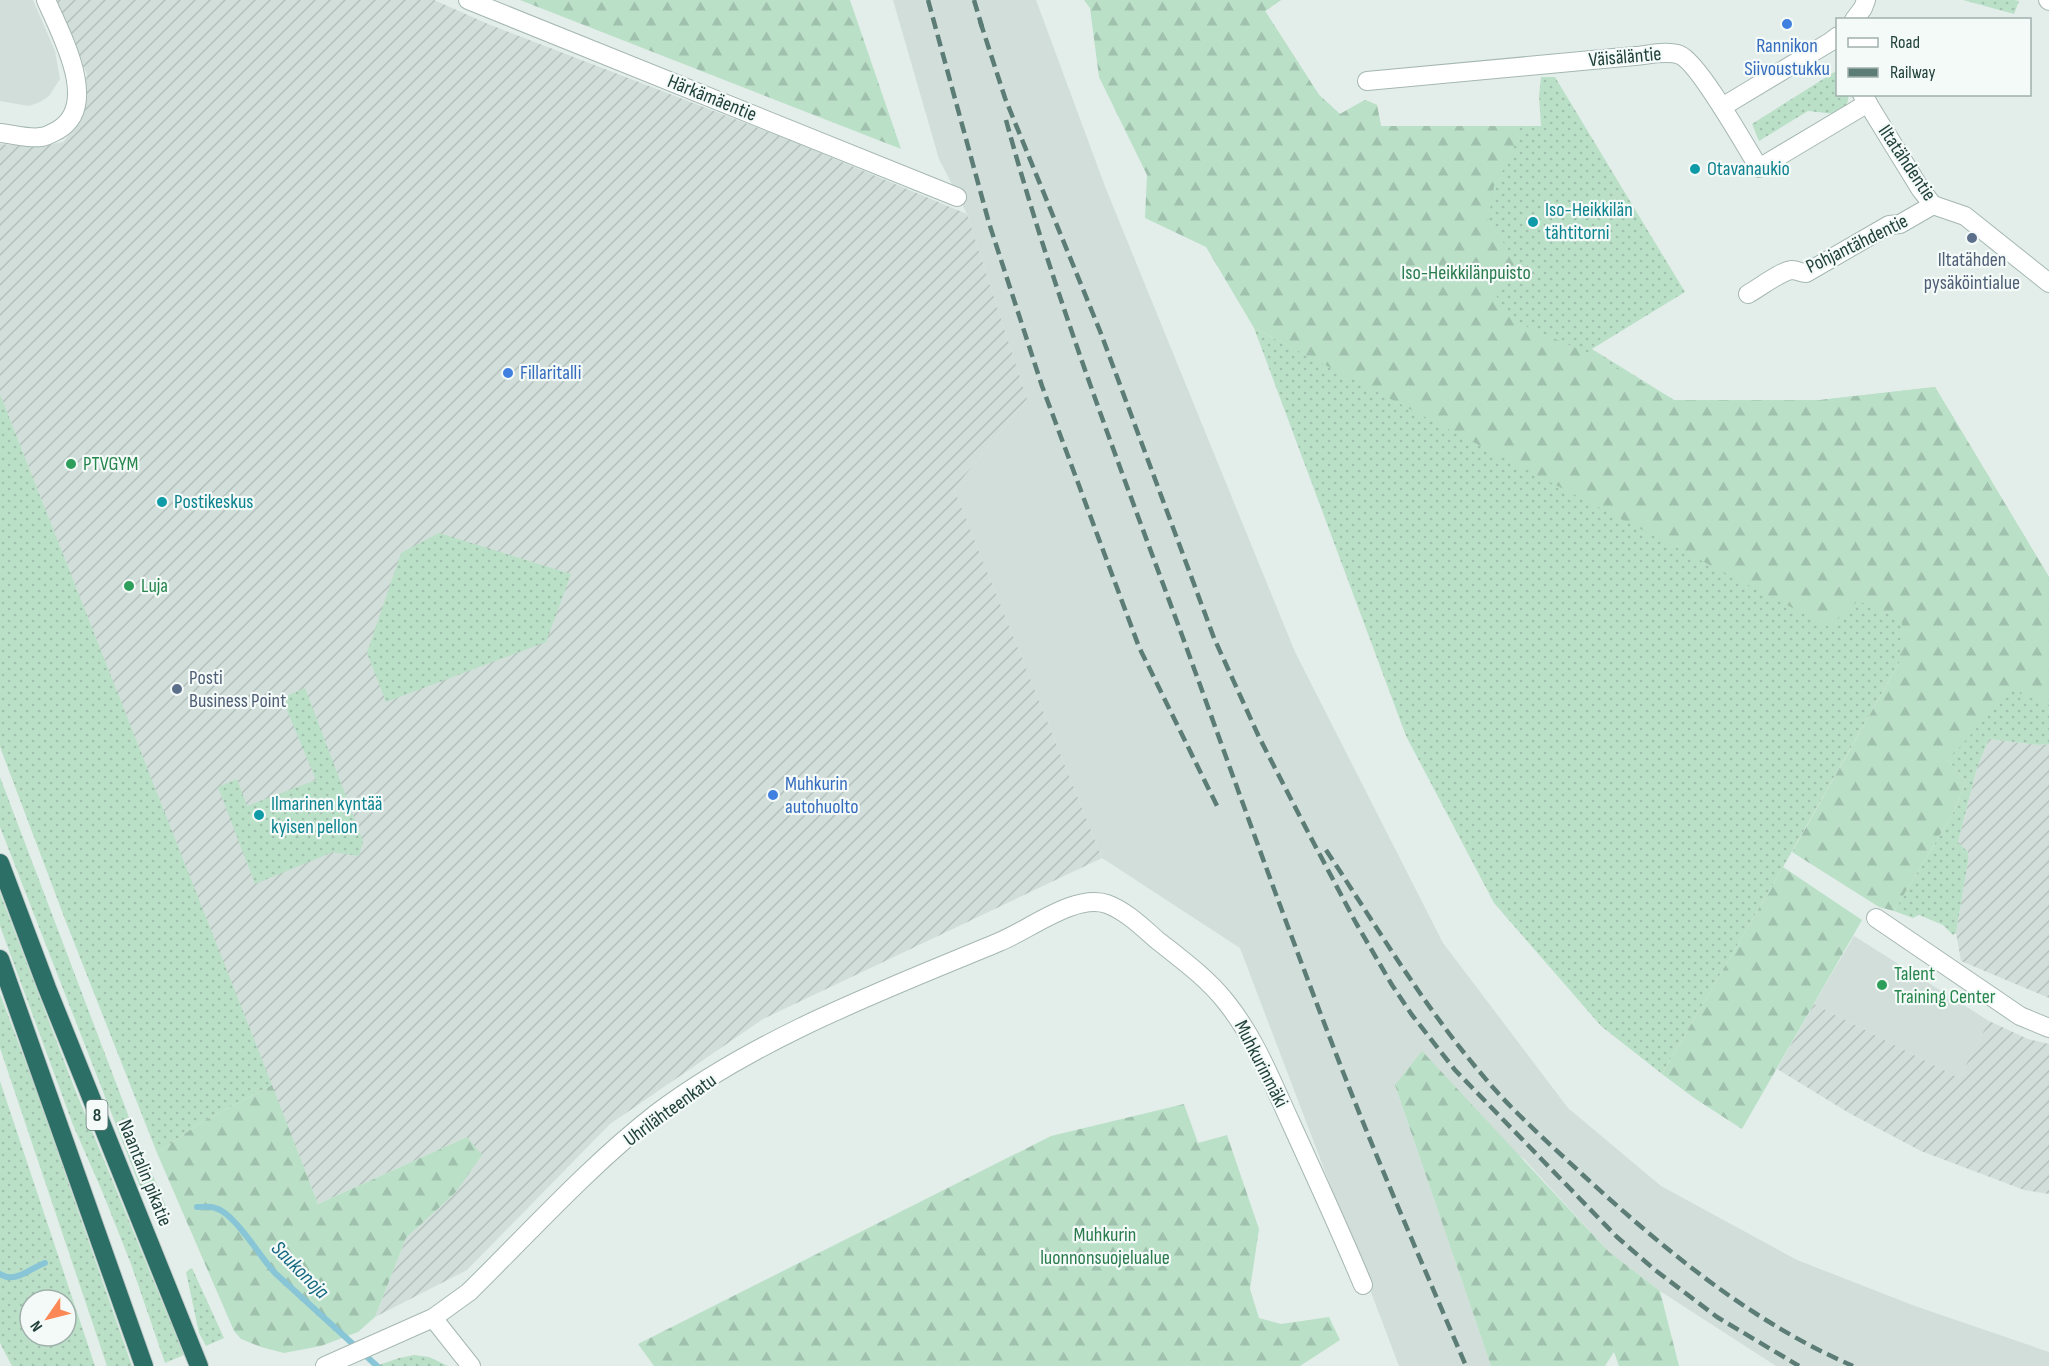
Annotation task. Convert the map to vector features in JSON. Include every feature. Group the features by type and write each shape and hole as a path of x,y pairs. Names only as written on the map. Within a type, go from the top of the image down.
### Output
{"highway":[{"name":"Naantalin pikatie","path":"0,863 47,988 199,1366"},
{"name":"8","path":"0,960 144,1366"}],"street":[{"path":"0,132 38,138 48,136 63,127 73,111 78,95 73,62 46,0"},
{"name":"Härkämäentie","path":"468,0 957,197"},
{"path":"1856,18 1866,0"},
{"path":"1835,44 1722,108 1759,168 1865,99"},
{"name":"Väisäläntie","path":"1367,81 1677,54 1690,63 1722,108"},
{"name":"Iltatähdentie","path":"1865,99 1921,190 1933,205 1965,216 2049,283"},
{"name":"Pohjantähdentie","path":"1748,294 1787,272 1795,270 1806,273 1889,225 1900,224 1933,205"},
{"name":"Muhkurinmäki","path":"1055,914 1087,901 1107,904 1128,915 1192,968 1224,999 1249,1032 1363,1285"},
{"name":"Uhrilähteenkatu","path":"325,1366 434,1318 469,1292 594,1167 657,1114 741,1060 810,1022 1005,940 1055,914"},
{"path":"1876,918 2020,1016 2049,1028"},
{"path":"434,1318 471,1366"}],"shaded area":[{"path":"0,0 33,0 55,51 60,79 49,96 29,106 0,101"},
{"path":"50,0 434,0 488,24 787,139 967,214 1027,399 954,489 1102,858 763,1019 610,1124 467,1270 375,1317 406,1238 455,1193 467,1137 318,1204 0,394 0,144 37,147 63,142 79,122 87,74"},
{"path":"893,0 1036,0 1106,189 1295,652 1443,943 1568,1108 1661,1186 1797,1260 1915,1306 2049,1352 2049,1366 1776,1366 1660,1291 1609,1252 1523,1158 1395,1085 1491,1366 1399,1366 1240,948 1102,858 954,489 1027,399 967,214 939,159"},
{"path":"1989,739 2039,745 2049,744 2049,998 1961,961 1956,933 1968,852 1958,842 1977,768"},
{"path":"1854,936 1989,1021 1959,1078 1814,1004"},
{"path":"1814,1004 1959,1078 1989,1021 2028,1039 2049,1044 2049,1194 2024,1190 1921,1151 1849,1113 1777,1069"}],"green space":[{"path":"520,0 850,0 901,149"},
{"name":"Iso-Heikkilänpuisto","path":"1084,0 1281,0 1265,11 1319,95 1340,114 1365,100 1377,105 1381,126 1520,126 1511,156 1494,186 1488,221 1519,265 1496,295 1504,309 1518,323 1586,352 1674,400 1820,400 1935,387 2049,577 2049,705 2011,690 1948,760 1966,782 1952,815 1894,911 1879,907 1792,852 1899,663 1902,620 1858,601 1829,627 1254,328 1206,247 1145,218 1147,175 1099,77 1090,8"},
{"path":"1180,0 1281,0 1265,11 1319,95 1340,114 1365,100 1377,105 1381,126 1541,126 1539,96 1541,77 1555,77 1685,292 1592,349 1674,400 1820,400 1935,387 2049,577 2049,744 2039,745 1989,739 1977,768 1958,842 1968,852 1968,862 1956,933 1953,935 1943,925 1919,915 1913,918 1894,911 1952,815 1966,782 1948,760 1899,663 1662,1074 1601,1026 1494,903 1406,736 1254,328 1311,357"},
{"path":"1963,0 2014,0 2019,1 2014,14"},
{"path":"1836,71 1836,96 1848,96 1847,104 1835,114 1808,111 1759,141 1752,124"},
{"path":"0,394 272,1085 200,1123 157,1153 0,747"},
{"path":"439,533 571,574 546,642 386,702 367,653 401,553"},
{"path":"305,688 363,841 359,856 333,852 255,884 218,787 237,779 247,806 316,780 282,698"},
{"path":"0,777 135,1133 170,1216 159,1199 153,1203 139,1184 0,827"},
{"path":"1783,867 1862,920 1742,1129 1662,1074"},
{"path":"0,893 74,1087 184,1355 165,1363 131,1264 73,1125 0,926"},
{"path":"0,994 34,1084 132,1366 107,1366 0,1048"},
{"path":"1422,1051 1609,1252 1660,1291 1679,1366 1619,1366 1614,1352 1605,1366 1491,1366 1395,1085"},
{"path":"0,1081 69,1288 18,1288 18,1348 78,1348 78,1315 95,1366 12,1366 0,1343"},
{"path":"272,1085 318,1204 467,1137 482,1155 455,1193 406,1238 375,1317 358,1332 321,1346 284,1353 241,1339 234,1331 157,1153 200,1123"},
{"name":"Muhkurin luonnonsuojelualue","path":"1184,1104 1198,1143 1227,1135 1259,1229 1250,1289 1259,1318 1281,1324 1329,1317 1340,1340 1300,1366 654,1366 638,1344 1051,1136"},
{"path":"192,1268 224,1338 206,1346 199,1333 186,1272"},
{"path":"414,1355 429,1357 448,1366 376,1366 399,1358"}],"waterway":[{"name":"Saukonoja","path":"197,1207 215,1208 230,1218 275,1273 377,1366"},
{"name":"Saukonoja","path":"0,1274 6,1277 17,1276 45,1263"}],"railway":[{"path":"928,0 989,223 1042,386 1139,647 1219,810"},
{"path":"974,0 982,27"},
{"path":"980,21 1005,98 1100,331 1214,638 1259,737 1356,923 1392,985 1455,1070 1617,1237 1655,1270 1717,1317 1799,1366"},
{"path":"1006,120 1066,316 1283,912 1359,1113 1466,1366"},
{"path":"1326,850 1441,1023 1484,1077 1520,1116 1646,1231 1711,1282 1779,1328 1853,1366"}],"place":[{"name":"Rannikon Siivoustukku","path":"1787,24"},
{"name":"Otavanaukio","path":"1695,169"},
{"name":"Iso-Heikkilän tähtitorni","path":"1533,222"},
{"name":"Iltatähden pysäköintialue","path":"1972,238"},
{"name":"Fillaritalli","path":"508,373"},
{"name":"PTVGYM","path":"71,464"},
{"name":"Postikeskus","path":"162,502"},
{"name":"Luja","path":"129,586"},
{"name":"Posti Business Point","path":"177,689"},
{"name":"Muhkurin autohuolto","path":"773,795"},
{"name":"Ilmarinen kyntää kyisen pellon","path":"259,815"},
{"name":"Talent Training Center","path":"1882,985"}]}
